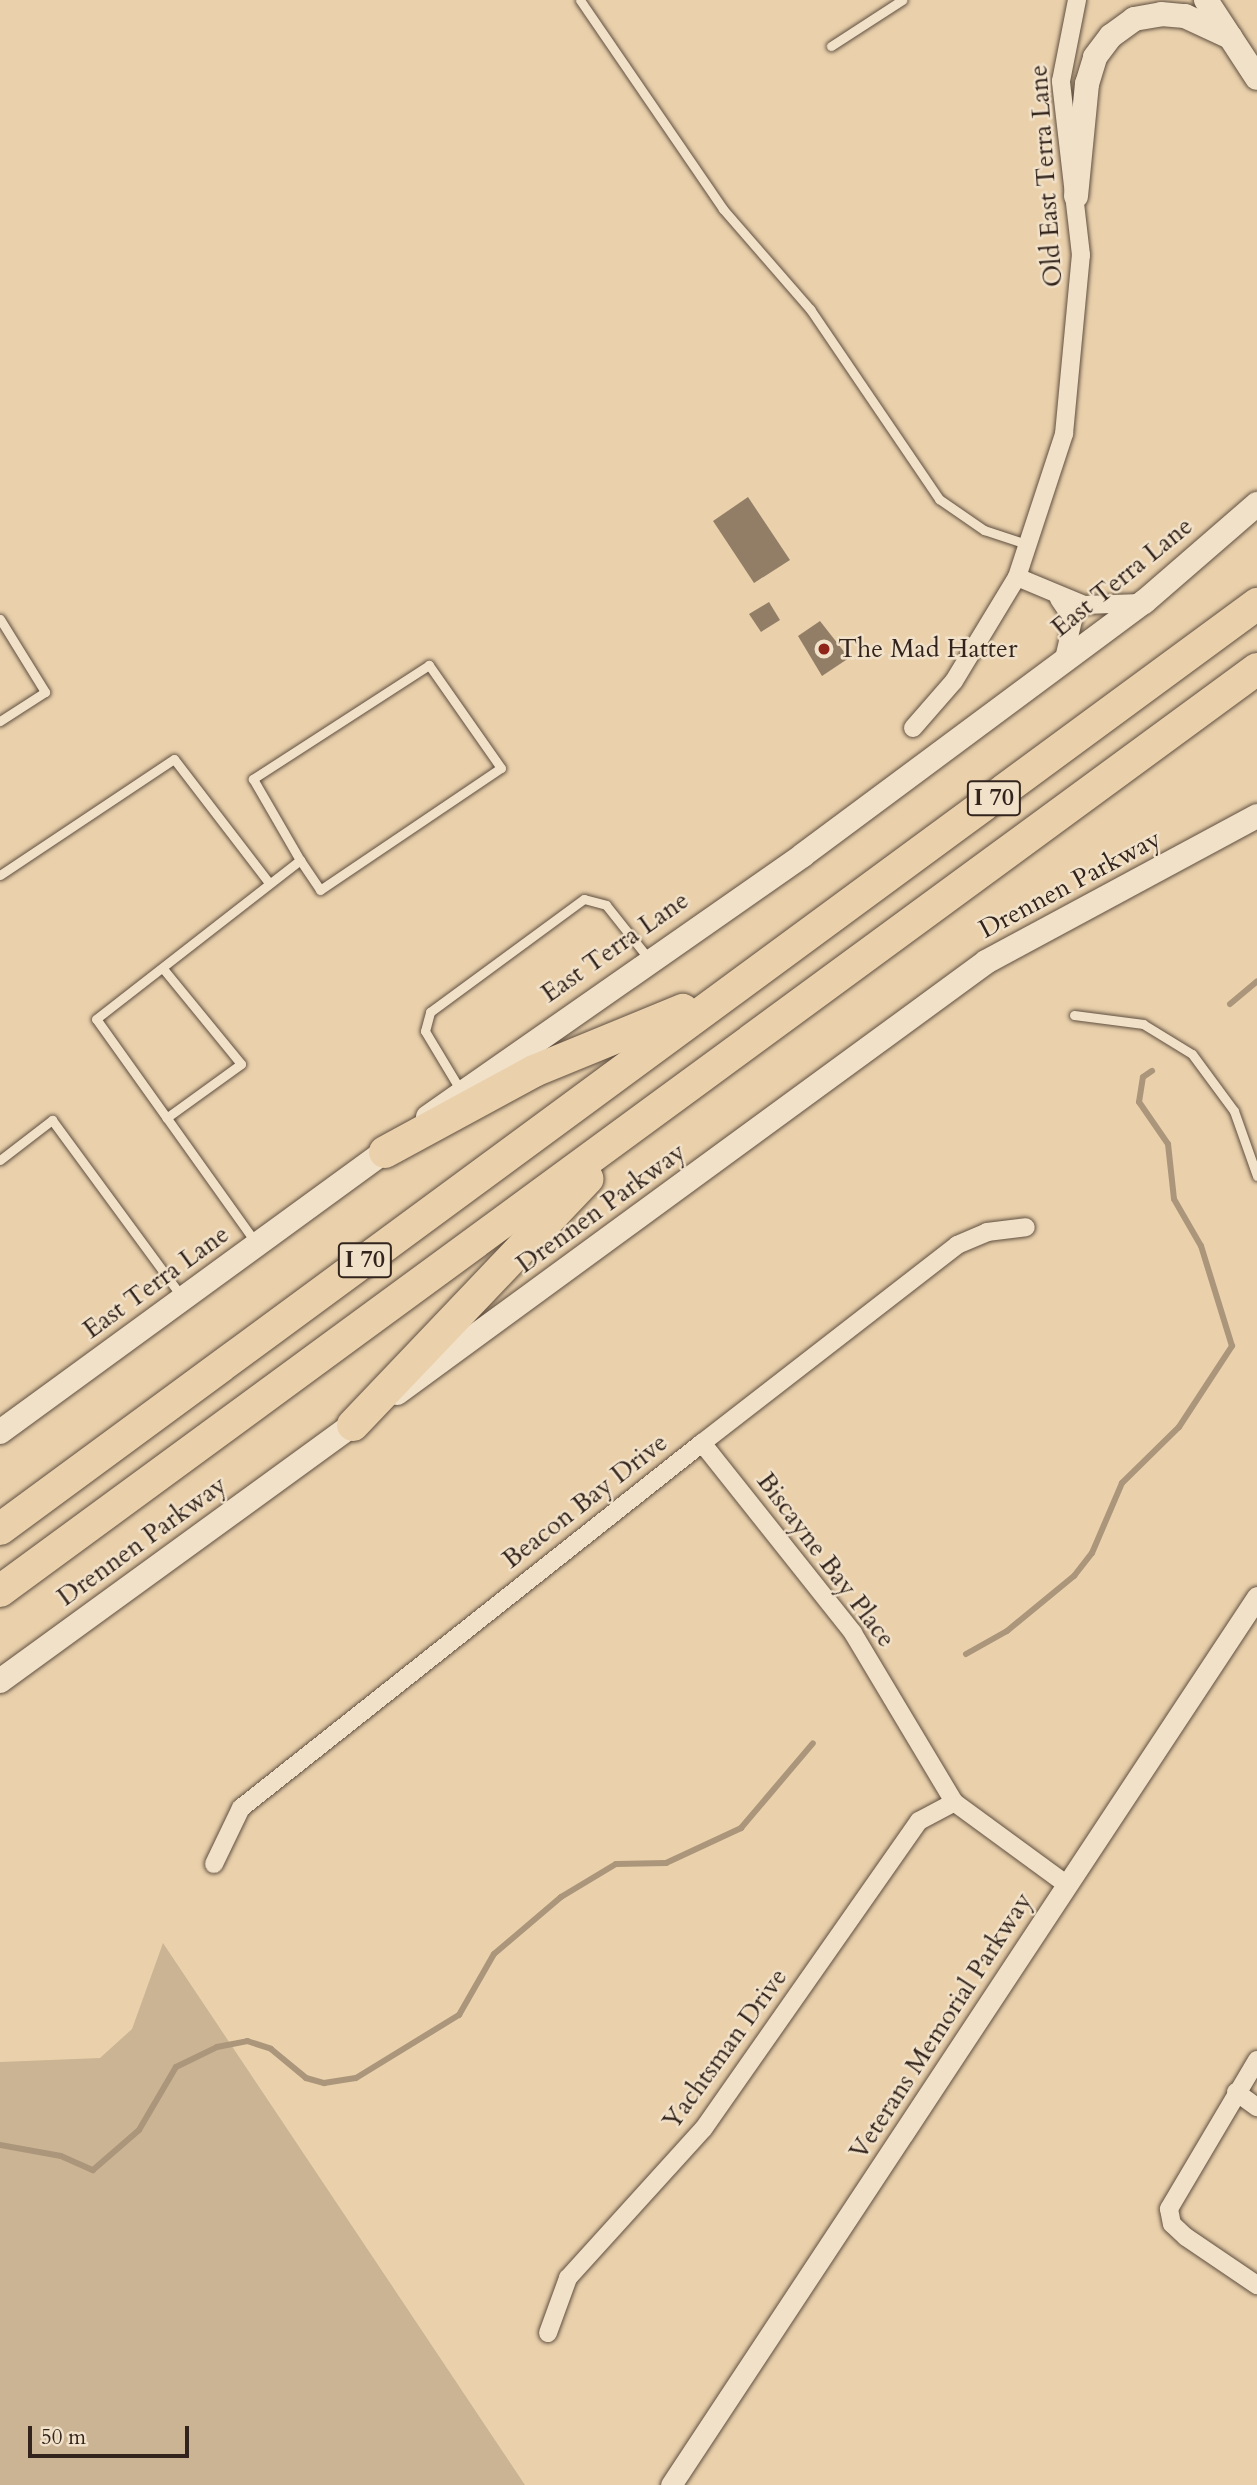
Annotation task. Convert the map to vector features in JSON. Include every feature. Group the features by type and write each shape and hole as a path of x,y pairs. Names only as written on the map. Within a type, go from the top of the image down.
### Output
{"highway":[{"name":"I 70","path":"0,1529 1257,604"},
{"name":"I 70","path":"0,1591 1257,669"},
{"path":"384,1152 534,1072 729,990"},
{"path":"353,1425 649,1115"}],"main road":[{"path":"1206,0 1257,78"},
{"path":"1076,195 1087,84 1095,57 1111,36 1134,19 1161,14 1185,16 1230,37"},
{"name":"East Terra Lane","path":"0,1432 384,1152 461,1091 803,855 1144,602 1257,504"},
{"name":"Drennen Parkway","path":"0,1681 986,962 1257,816"}],"street":[{"name":"Old East Terra Lane","path":"913,728 954,681 1017,577 1029,545 1074,377 1082,255 1062,81 1077,0"},
{"path":"1017,577 1059,599 1102,607 1144,602"},
{"path":"1059,599 1074,635 1063,663"},
{"name":"Beacon Bay Drive","path":"214,1864 241,1808 702,1443 957,1245 987,1232 1026,1227"},
{"name":"Biscayne Bay Place","path":"702,1443 816,1582 903,1712 954,1802"},
{"name":"Veterans Memorial Parkway","path":"671,2485 1257,1597"},
{"path":"954,1802 1066,1884"},
{"name":"Yachtsman Drive","path":"548,2333 568,2278 704,2127 919,1821 954,1802"},
{"path":"1257,2060 1177,2188 1172,2224 1257,2285"},
{"path":"1236,2092 1257,2107"}],"lane":[{"path":"580,0 723,209 810,309 939,499 984,530 1029,545"},
{"path":"831,46 902,0"},
{"path":"0,619 45,692 0,721"},
{"path":"429,665 501,768 320,890 300,860 253,779 429,665"},
{"path":"0,874 174,759 270,883"},
{"path":"257,1245 96,1019 165,971 300,860"},
{"path":"461,1091 425,1031 430,1012 584,900 606,905 649,959"},
{"path":"165,971 241,1064 166,1118"},
{"path":"1074,1015 1143,1024 1192,1054 1234,1111 1257,1175"},
{"path":"0,1160 52,1120 183,1299"}],"shaded area":[{"path":"163,1943 525,2485 0,2485 0,2062 100,2058 132,2029"}],"building":[{"path":"748,497 790,560 754,583 713,521"},
{"path":"769,602 780,620 761,632 749,614"},
{"name":"The Mad Hatter","path":"820,621 849,658 822,676 798,636"}],"waterway":[{"path":"1230,1004 1257,981"},
{"path":"966,1654 1007,1631 1074,1576 1092,1553 1122,1483 1179,1427 1232,1346 1201,1246 1174,1199 1168,1144 1139,1102 1143,1077 1152,1071"},
{"path":"0,2145 61,2156 93,2170 139,2130 176,2067 217,2047 247,2041 271,2049 306,2078 324,2083 356,2078 459,2015 494,1954 561,1897 616,1864 666,1863 741,1828 813,1743"}],"place":[{"name":"The Mad Hatter","path":"824,649"}]}
